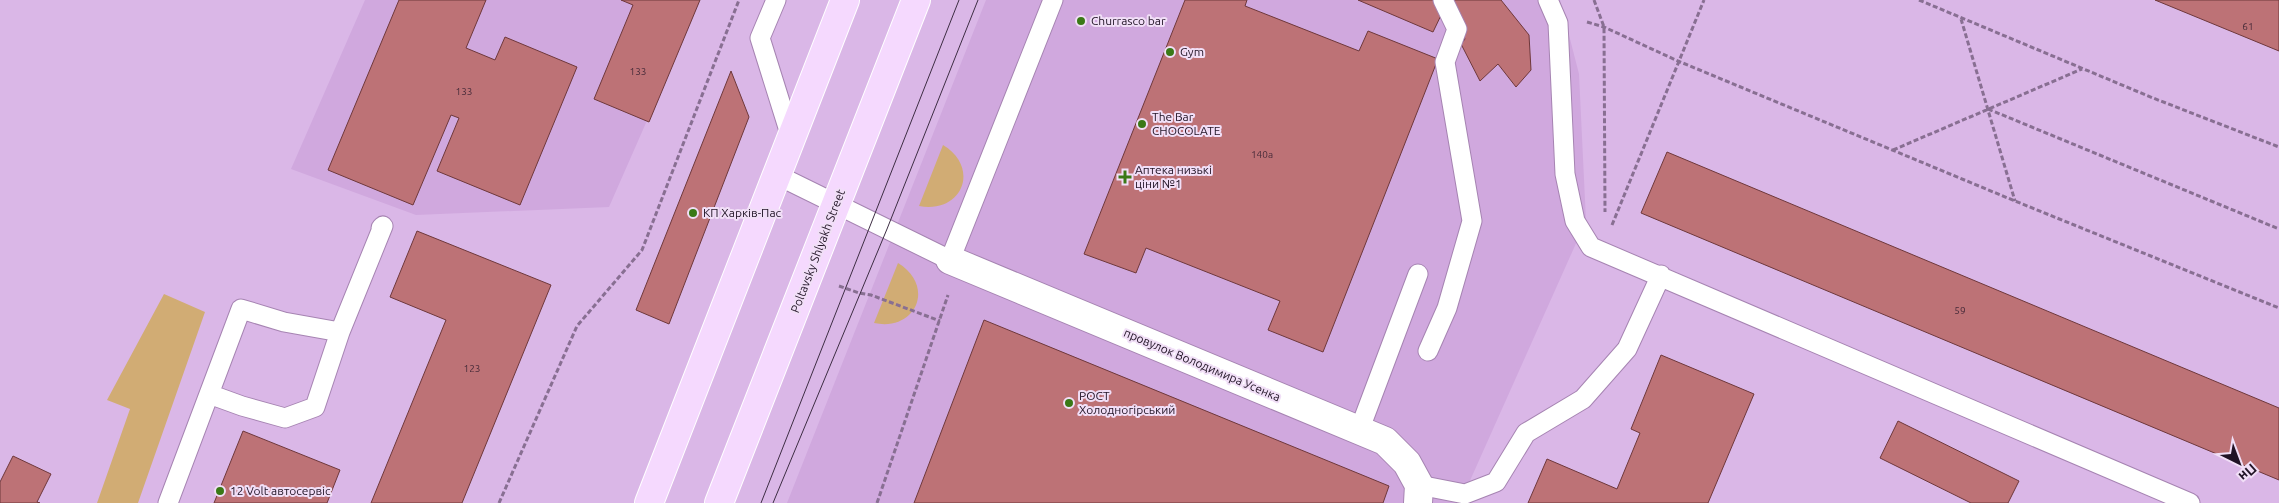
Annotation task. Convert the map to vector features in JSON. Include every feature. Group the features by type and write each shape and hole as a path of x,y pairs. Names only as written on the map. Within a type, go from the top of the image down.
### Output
{"main road":[{"path":"649,503 845,0"},
{"name":"Poltavsky Shlyakh Street","path":"719,503 916,0"}],"street":[{"name":"провулок Володимира Усенка","path":"950,260 1385,441 1407,462 1418,494"}],"lane":[{"path":"776,0 760,38 791,137"},
{"path":"777,175 950,260 1053,0"},
{"path":"1428,351 1447,308 1472,220 1445,62 1457,28 1443,0"},
{"path":"1548,0 1558,23 1565,174 1575,221 1591,247 1603,246 1661,275 2190,503"},
{"path":"209,394 242,406 285,418 315,407 340,332 383,226 381,228"},
{"path":"1359,430 1418,274"},
{"path":"1418,494 1465,494 1496,482 1526,433 1583,399 1628,349 1661,275"},
{"path":"168,503 241,309 284,322 340,332"}],"path":[{"path":"739,0 741,10"},
{"path":"499,503 577,326 642,250 739,0"},
{"path":"1594,0 1604,27 1603,246"},
{"path":"1603,246 1704,0"},
{"path":"1919,0 2083,69 2279,147"},
{"path":"1960,18 2015,201"},
{"path":"1558,23 1580,20 1604,27 1678,61 2279,308"},
{"path":"1892,150 2083,69"},
{"path":"1988,109 2279,229"},
{"path":"836,284 859,293 871,295 940,322"},
{"path":"877,503 950,288"}],"shaded area":[{"path":"365,0 700,0 609,207 416,215 291,169"},
{"path":"986,0 1560,0 1579,74 1586,221 1460,503 787,503"},
{"path":"943,145 955,155 961,165 963,177 961,187 956,196 946,203 934,207 919,206"},
{"path":"898,263 910,273 916,283 918,294 916,305 910,314 901,321 889,324 874,323"},
{"path":"164,294 205,312 138,503 97,503 130,409 107,400"}],"building":[{"path":"399,0 486,0 466,48 495,60 505,37 577,67 520,205 437,171 459,118 451,115 413,205 328,170"},
{"path":"621,0 700,0 649,122 594,99 633,5"},
{"path":"1185,0 1247,0 1245,6 1359,51 1368,31 1438,59 1323,352 1268,330 1280,301 1146,248 1136,273 1084,254"},
{"path":"1358,0 1440,0 1444,9 1433,32"},
{"path":"1446,0 1501,0 1529,35 1531,70 1516,87 1498,64 1480,81 1461,44 1465,39"},
{"path":"2155,0 2279,0 2279,51"},
{"name":"КП Харків-Пас","path":"731,71 749,117 669,324 636,310"},
{"path":"1667,152 2279,408 2279,480 1641,213"},
{"path":"417,231 551,285 462,503 371,503 446,320 390,297"},
{"name":"РОСТ Холодногірський","path":"984,320 1389,486 1383,503 914,503"},
{"path":"1661,355 1754,394 1708,503 1528,503 1547,459 1617,489 1640,433 1631,429"},
{"path":"1898,421 2019,481 2008,503 1971,503 1880,458"},
{"path":"243,431 340,470 327,503 214,503"},
{"path":"13,456 51,474 37,502 40,503 0,503 0,482"}],"tram line":[{"path":"761,503 959,0"},
{"path":"773,503 887,229 978,0"}],"place":[{"name":"Churrasco bar","path":"1081,21"},
{"name":"Gym","path":"1170,52"},
{"name":"The Bar CHOCOLATE","path":"1142,124"},
{"name":"Аптека низькі ціни №1","path":"1125,177"},
{"name":"КП Харків-Пас","path":"693,213"},
{"name":"РОСТ Холодногірський","path":"1069,403"},
{"name":"12 Volt автосервіс","path":"220,491"}]}
